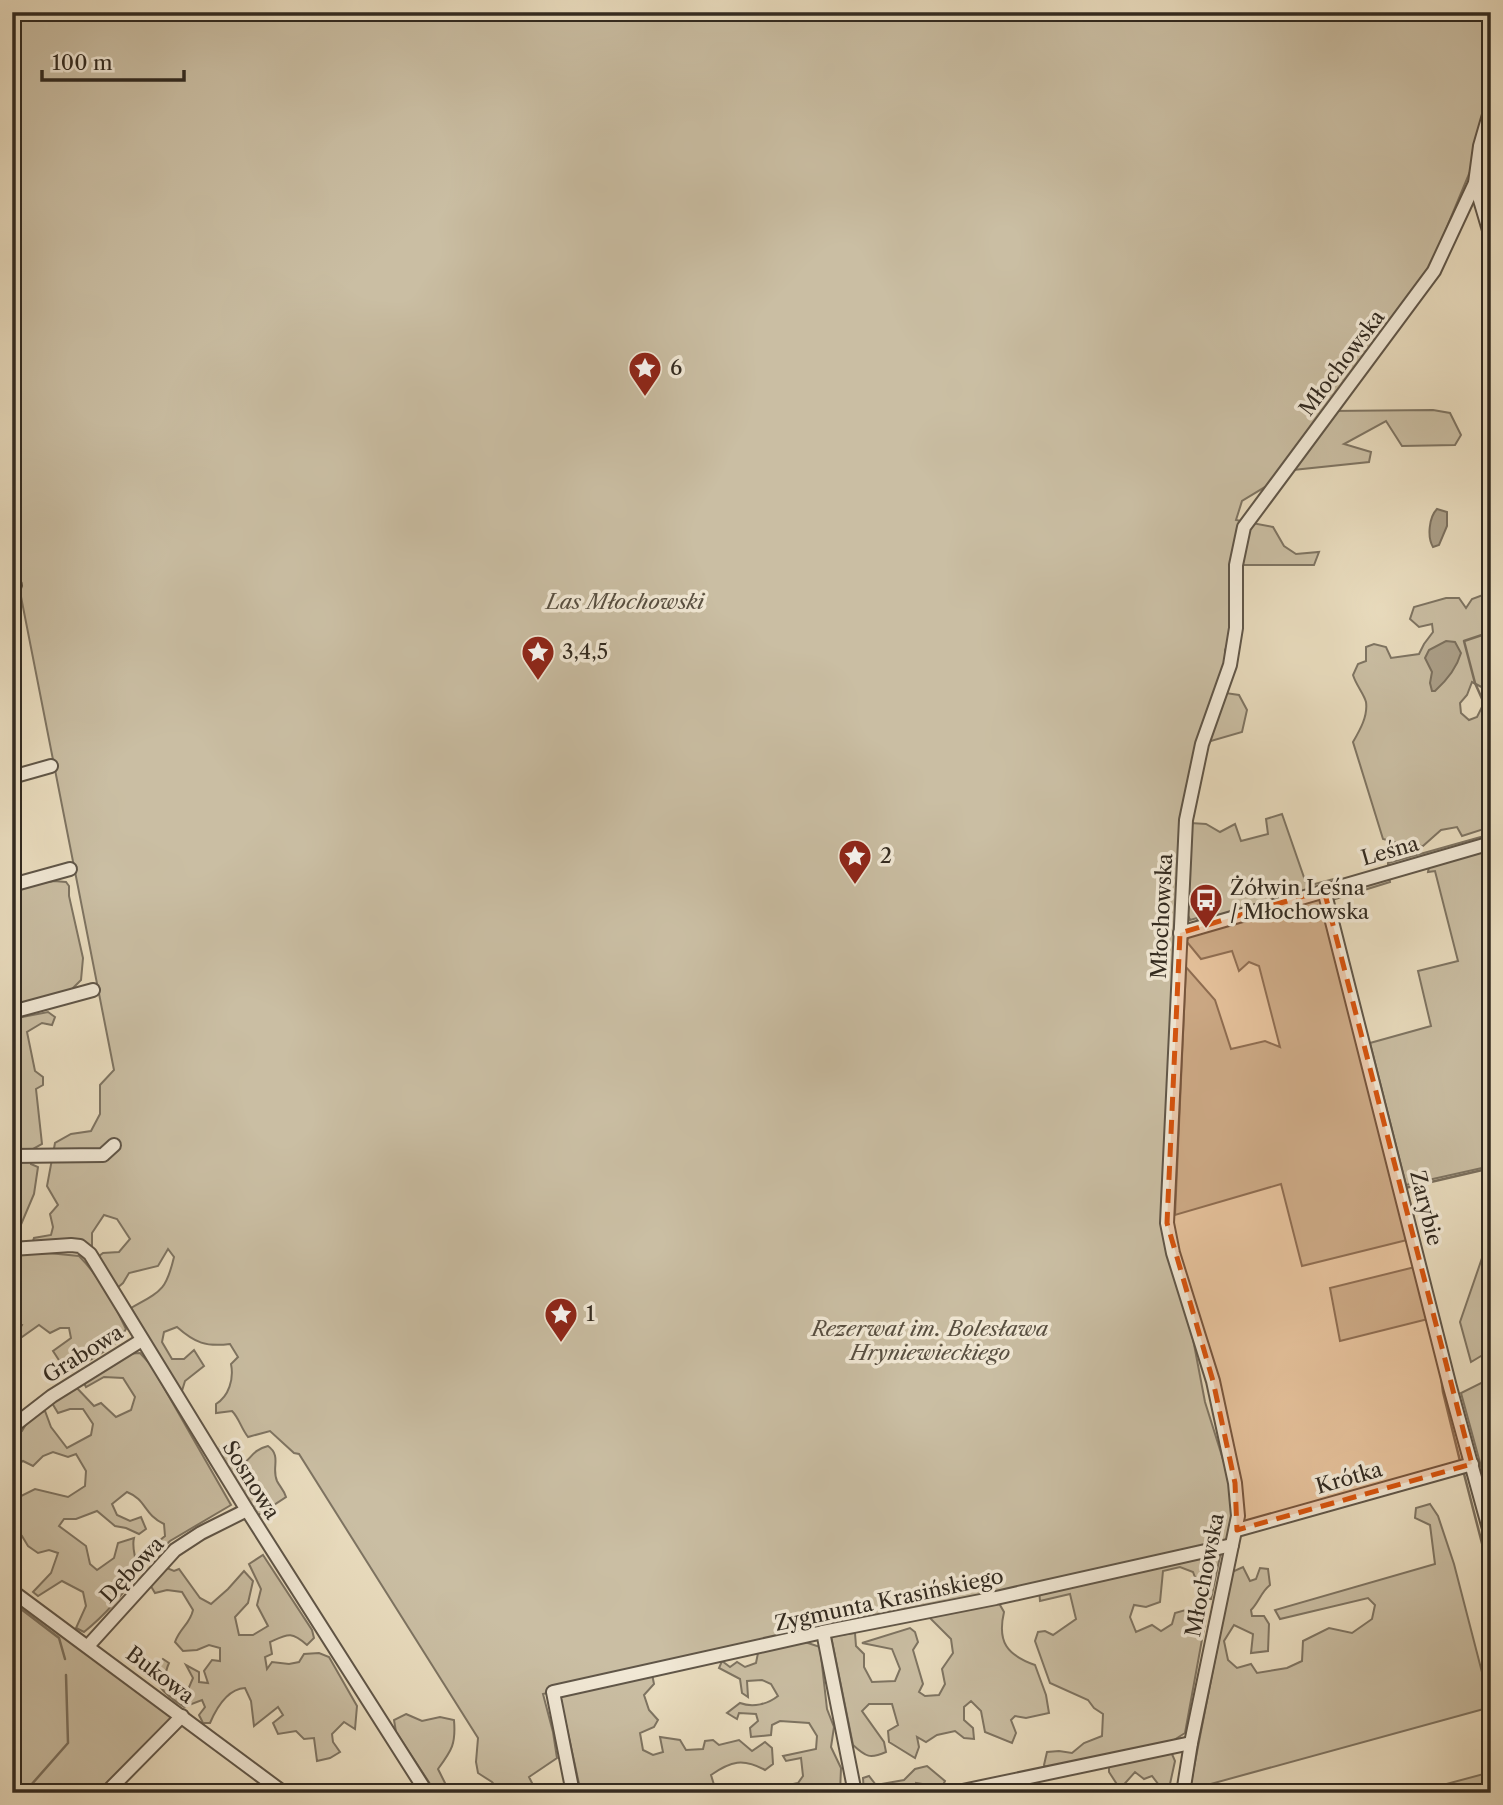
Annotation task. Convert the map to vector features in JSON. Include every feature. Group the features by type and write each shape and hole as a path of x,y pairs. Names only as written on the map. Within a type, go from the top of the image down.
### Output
{"street":[{"name":"Młochowska","path":"1183,1793 1238,1516 1235,1483 1213,1381 1173,1253 1167,1223 1186,820 1202,744 1230,665 1236,628 1236,565 1244,527 1434,271 1475,183 1480,146 1491,108"},
{"path":"1475,183 1491,237"},
{"path":"12,777 51,766"},
{"name":"Leśna","path":"1180,933 1491,843"},
{"path":"12,885 71,869"},
{"name":"Zarybie","path":"1324,890 1450,1387 1491,1536"},
{"path":"12,1012 93,990"},
{"path":"12,1156 103,1154 114,1145"},
{"name":"Sosnowa","path":"12,1249 80,1246 90,1254 247,1510 427,1793"},
{"name":"Grabowa","path":"12,1427 52,1396 142,1340"},
{"name":"Krótka","path":"1237,1530 1472,1464"},
{"name":"Dębowa","path":"88,1646 175,1550 201,1533 247,1510"},
{"name":"Zygmunta Krasińskiego","path":"573,1793 553,1692 1233,1545"},
{"name":"Bukowa","path":"12,1591 284,1793"},
{"path":"823,1632 855,1793"},
{"path":"106,1793 182,1716"},
{"path":"953,1793 1191,1743"}],"highlighted area":[{"path":"1324,890 1472,1464 1237,1530 1235,1483 1213,1381 1167,1223 1180,933"}],"green space":[{"name":"Las Młochowski","path":"12,12 1491,12 1491,100 1484,114 1474,162 1439,246 1434,271 1330,411 1433,410 1450,413 1461,435 1455,445 1402,446 1386,421 1344,444 1371,452 1369,462 1293,470 1242,501 1236,520 1273,527 1284,546 1296,554 1319,552 1314,565 1233,565 1236,628 1225,650 1225,693 1239,695 1247,710 1242,732 1197,745 1171,1065 1163,1232 1193,1339 1205,1402 1232,1488 1232,1545 1222,1547 1211,1599 1200,1599 1201,1593 1193,1572 1180,1567 1163,1571 1160,1602 1146,1607 1134,1605 1130,1617 1136,1632 1152,1625 1161,1631 1172,1624 1175,1613 1196,1607 1207,1612 1185,1733 1174,1740 1172,1754 1175,1761 1170,1784 1162,1789 1152,1776 1144,1779 1135,1772 1120,1789 1109,1772 1109,1757 1047,1769 1044,1765 1047,1752 1072,1753 1084,1743 1102,1736 1103,1714 1088,1700 1050,1683 1035,1641 1038,1632 1045,1631 1053,1635 1076,1619 1070,1594 1040,1601 1039,1589 996,1598 1004,1612 1002,1632 1006,1646 1017,1657 1035,1665 1046,1695 1049,1713 1026,1718 1015,1716 1011,1720 1016,1733 1012,1743 985,1732 981,1711 971,1701 964,1707 964,1720 973,1728 974,1739 964,1738 955,1731 937,1735 926,1742 917,1737 919,1747 915,1758 889,1742 888,1731 898,1725 892,1704 869,1704 862,1711 884,1742 886,1752 868,1756 853,1745 831,1636 855,1633 856,1646 864,1654 864,1667 872,1682 895,1681 900,1669 892,1649 862,1643 910,1628 915,1632 918,1642 913,1650 923,1684 919,1692 925,1696 939,1695 945,1684 942,1669 953,1653 951,1639 924,1612 651,1669 654,1684 644,1695 649,1710 658,1720 654,1727 640,1733 643,1750 653,1755 663,1752 660,1737 680,1740 686,1750 703,1749 705,1741 713,1740 719,1745 739,1740 752,1751 765,1742 772,1748 773,1764 765,1770 750,1764 737,1763 711,1775 715,1788 721,1793 581,1793 559,1692 591,1683 543,1694 557,1758 529,1777 537,1793 501,1793 492,1782 478,1773 478,1738 299,1454 294,1453 270,1431 248,1437 232,1411 216,1413 216,1404 230,1387 231,1364 238,1357 230,1344 201,1343 177,1327 164,1332 162,1342 172,1359 184,1359 194,1350 204,1366 185,1381 181,1394 131,1308 156,1293 165,1284 174,1257 168,1249 158,1266 129,1273 116,1289 99,1256 103,1253 119,1252 130,1239 117,1219 104,1215 92,1233 92,1249 72,1240 33,1241 34,1238 51,1235 53,1227 50,1214 58,1205 47,1186 55,1143 71,1134 91,1131 100,1114 100,1085 114,1070 12,551"},
{"path":"1491,120 1491,238 1475,183"},
{"path":"1491,592 1491,692 1472,682 1467,695 1460,703 1461,713 1469,720 1477,717 1483,697 1491,699 1491,817 1484,829 1462,836 1457,827 1441,830 1423,846 1383,839 1353,742 1363,723 1366,707 1353,675 1358,664 1366,661 1366,647 1374,644 1386,647 1391,658 1419,654 1433,632 1432,624 1419,627 1410,619 1414,607 1446,598 1459,598 1466,608 1472,599"},
{"path":"1282,814 1307,886 1334,879 1332,884 1198,923 1197,918 1190,920 1187,913 1191,823 1206,824 1220,832 1235,824 1241,841 1268,834 1266,819"},
{"path":"1491,834 1491,839 1388,866 1388,863"},
{"path":"1491,848 1491,1166 1406,1185 1370,1043 1431,1026 1418,971 1458,961 1435,871 1428,872 1429,866"},
{"path":"1389,877 1390,882 1332,900 1329,894"},
{"path":"54,881 66,882 69,886 83,958 81,980 69,992 12,1007 12,888"},
{"path":"1320,899 1407,1240 1302,1266 1281,1184 1175,1215 1186,967 1215,1000 1231,1049 1265,1041 1280,1047 1259,966 1249,962 1239,971 1232,951 1201,959 1187,942 1194,933"},
{"path":"48,1012 55,1017 52,1025 42,1023 27,1032 35,1071 43,1077 43,1085 36,1089 42,1144 31,1150 31,1164 38,1167 34,1194 14,1241 12,1019"},
{"path":"1491,1232 1491,1350 1471,1362 1460,1322"},
{"path":"48,1253 79,1256 106,1290 126,1329 119,1340 108,1349 66,1375 53,1351 71,1338 69,1328 60,1328 50,1333 39,1325 22,1337 17,1333 22,1325 15,1322 12,1306 12,1255"},
{"path":"1415,1267 1428,1319 1340,1341 1330,1288"},
{"path":"140,1353 151,1365 231,1505 170,1541 146,1564 144,1559 148,1550 165,1536 164,1524 152,1516 133,1495 127,1492 112,1504 117,1515 130,1521 141,1517 146,1529 139,1534 115,1526 97,1511 76,1519 64,1519 59,1526 86,1546 90,1564 97,1570 114,1558 118,1543 134,1538 136,1566 132,1578 114,1604 84,1632 76,1628 86,1606 83,1592 62,1581 38,1596 33,1592 51,1573 58,1553 49,1550 38,1553 28,1546 22,1536 12,1541 12,1503 15,1504 19,1497 35,1489 68,1497 85,1486 86,1471 76,1454 68,1457 53,1452 43,1456 33,1466 23,1461 12,1467 12,1436 22,1431 32,1414 45,1411 51,1427 67,1448 91,1435 93,1424 83,1409 58,1413 52,1403 76,1387 94,1406 101,1403 116,1417 131,1410 135,1397 123,1378 104,1377 86,1387 83,1381 125,1354"},
{"path":"1491,1378 1491,1503 1461,1393"},
{"path":"268,1446 275,1458 275,1476 286,1497 257,1516 218,1454 220,1447 224,1447 231,1452 239,1466 258,1450"},
{"path":"1430,1504 1438,1516 1454,1564 1491,1707 1196,1788 1195,1793 1189,1793 1232,1572 1243,1567 1250,1581 1256,1579 1260,1568 1268,1569 1270,1585 1251,1610 1252,1616 1264,1616 1269,1624 1268,1651 1251,1653 1253,1634 1234,1625 1224,1641 1228,1660 1237,1668 1251,1664 1257,1673 1287,1668 1302,1661 1303,1641 1329,1628 1352,1633 1372,1619 1375,1605 1368,1598 1280,1619 1275,1610 1435,1564 1430,1525 1415,1518 1416,1508"},
{"path":"263,1555 312,1630 314,1638 307,1645 289,1635 270,1642 272,1654 265,1657 267,1669 272,1662 299,1662 304,1654 319,1653 329,1657 357,1706 355,1729 344,1722 332,1734 333,1742 340,1752 330,1758 317,1761 314,1738 304,1739 296,1731 278,1734 273,1723 283,1715 278,1707 254,1726 251,1701 245,1688 228,1696 210,1723 203,1723 199,1715 205,1707 202,1700 184,1707 165,1693 157,1681 156,1674 163,1659 169,1663 166,1680 178,1694 187,1692 193,1678 186,1665 199,1672 199,1682 208,1683 204,1671 212,1660 220,1661 220,1648 209,1645 197,1650 183,1651 175,1642 193,1610 182,1592 167,1590 155,1593 149,1583 161,1570 179,1569 200,1598 211,1604 244,1571 253,1581 248,1603 235,1617 239,1635 253,1635 268,1626 257,1605 261,1589 249,1564"},
{"path":"12,1595 172,1717 103,1790 104,1793 12,1793"},
{"path":"805,1642 820,1647 827,1709 834,1727 831,1747 841,1768 840,1793 782,1793 783,1786 798,1783 803,1776 801,1758 786,1761 783,1756 816,1749 817,1736 809,1723 780,1721 772,1725 771,1735 751,1737 750,1728 758,1721 756,1714 739,1713 737,1719 727,1713 740,1703 760,1704 778,1696 771,1684 762,1680 747,1681 748,1697 742,1693 740,1679 719,1668 722,1661 730,1667 737,1662 745,1667 756,1663 758,1653"},
{"path":"406,1714 422,1721 440,1717 454,1720 452,1746 438,1769 449,1791 458,1784 470,1784 473,1793 436,1793 396,1732 394,1720"},
{"path":"927,1766 945,1781 942,1787 928,1793 922,1784 916,1783 915,1793 864,1793 863,1778 869,1776 876,1785 904,1780 915,1769"},
{"path":"1491,1772 1491,1793 1413,1793"}],"shaded area":[{"path":"1437,509 1447,512 1447,526 1439,545 1433,547 1430,527"},
{"path":"1446,641 1455,642 1461,653 1447,678 1432,691 1432,672 1425,658 1429,650"}],"waterway":[{"path":"1491,632 1464,641 1475,683 1491,719"},
{"path":"1405,1188 1491,1168"},
{"path":"1441,1376 1460,1461"},
{"path":"1463,1470 1491,1578"},
{"path":"12,1602 59,1638 65,1659"},
{"path":"24,1793 68,1743 66,1675"}],"place":[{"name":"6","path":"645,398"},
{"name":"3,4,5","path":"538,682"},
{"name":"2","path":"855,886"},
{"name":"Żółwin Leśna / Młochowska","path":"1206,930"},
{"name":"1","path":"561,1344"}],"park label":[{"name":"Rezerwat im. Bolesława Hryniewieckiego","path":"930,1341"}]}
